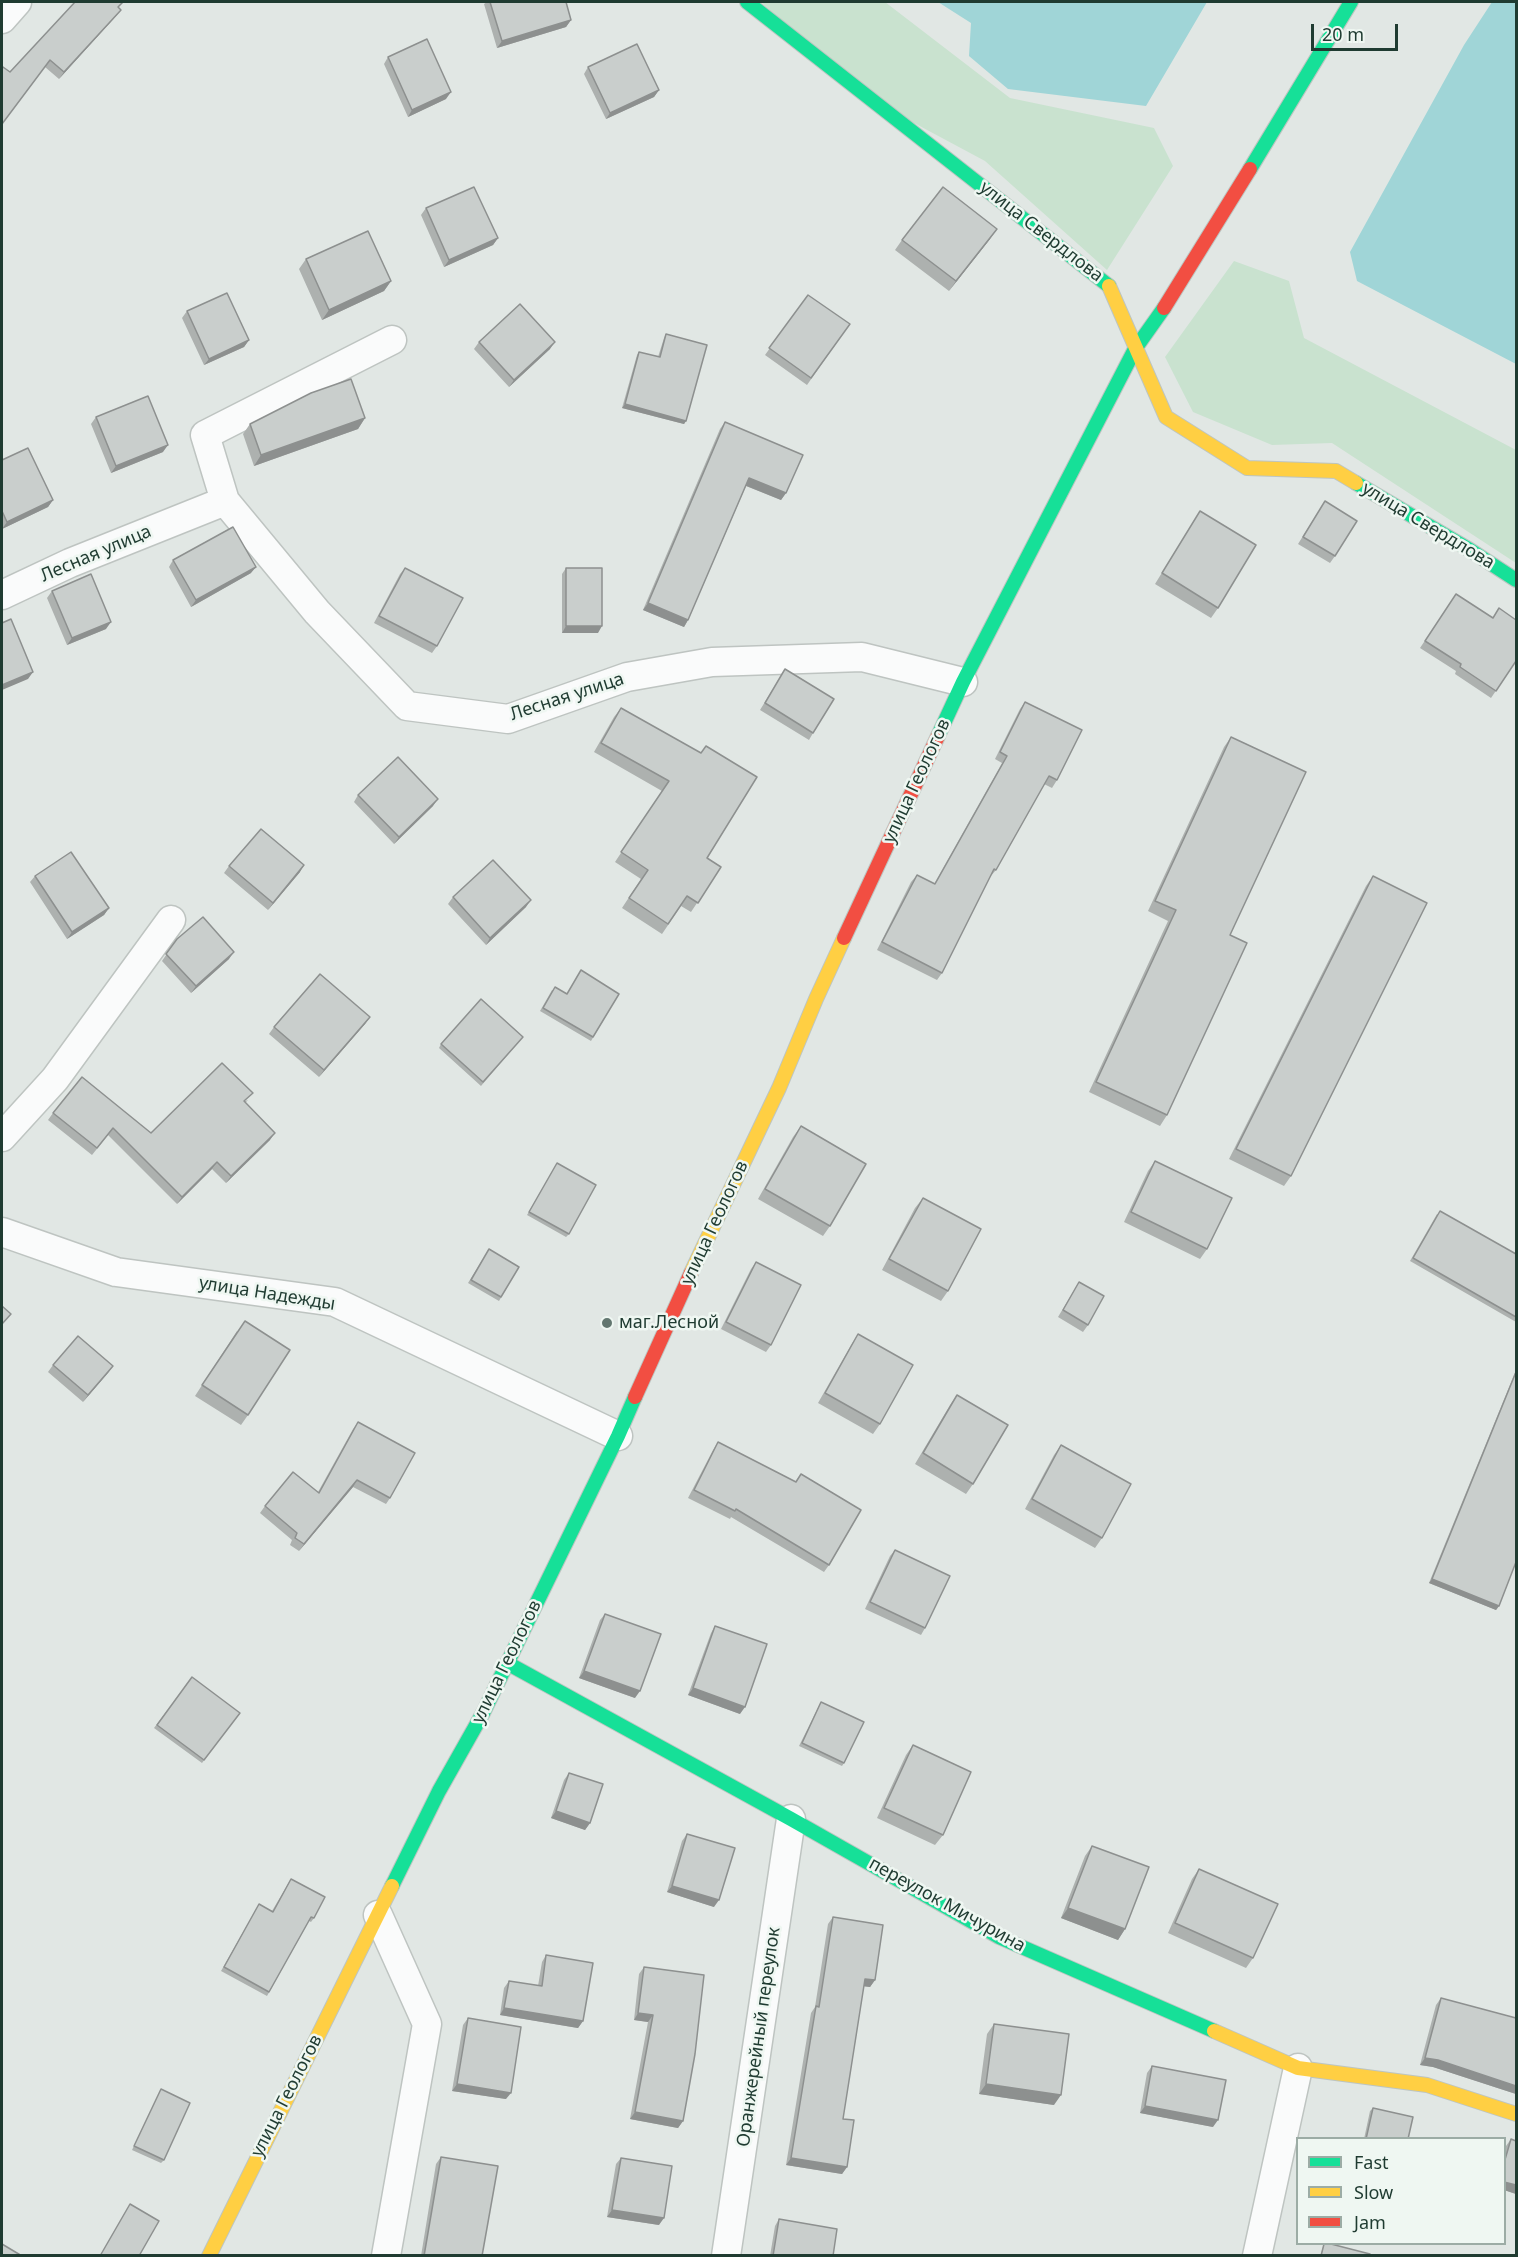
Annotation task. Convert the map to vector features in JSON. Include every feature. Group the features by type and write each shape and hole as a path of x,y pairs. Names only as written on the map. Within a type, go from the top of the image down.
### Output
{"street":[{"path":"2,19 17,2"},
{"name":"улица Свердлова","path":"747,2 1111,288 1134,349 1166,417 1247,468 1336,471 1470,550 1516,580"},
{"name":"улица Геологов","path":"209,2256 439,1791 483,1713 618,1436 654,1351 779,1088 816,999 963,682 1134,349 1176,290 1351,2"},
{"name":"Лесная улица","path":"392,340 205,435 225,501 317,612 407,706 508,719 627,677 711,662 862,657 963,682"},
{"name":"Лесная улица","path":"2,595 70,563 225,501"},
{"path":"2,1137 55,1079 171,920"},
{"name":"улица Надежды","path":"2,1232 116,1272 335,1302 618,1436"},
{"name":"переулок Мичурина","path":"507,1663 792,1819 999,1937 1298,2068 1427,2085 1516,2114"},
{"name":"Оранжерейный переулок","path":"726,2256 792,1819"},
{"path":"378,1915 427,2024 386,2256"},
{"path":"1257,2256 1298,2068"}],"green space":[{"path":"761,2 885,2 1010,98 1154,128 1173,166 1107,270 985,161 873,101"},
{"path":"1234,261 1289,281 1304,338 1516,450 1516,563 1332,443 1272,445 1193,412 1165,357"}],"water":[{"path":"938,2 1207,2 1146,106 1008,89 969,56 971,23"},
{"path":"1492,2 1516,2 1516,364 1357,281 1350,252 1464,45"}],"building":[{"path":"75,2 123,2 118,7 121,10 64,72 50,60 2,124 3,67 10,72"},
{"path":"490,2 566,2 571,20 502,41"},
{"path":"427,39 451,92 412,110 388,57"},
{"path":"637,44 659,90 610,113 588,67"},
{"path":"474,187 498,238 449,260 426,208"},
{"path":"943,187 997,229 956,281 902,240"},
{"path":"368,231 391,281 329,310 306,259"},
{"path":"227,293 249,340 209,359 187,311"},
{"path":"808,295 850,324 811,378 769,348"},
{"path":"520,304 555,342 514,380 479,342"},
{"path":"666,334 707,345 686,421 625,404 639,352 660,357"},
{"path":"351,379 365,418 261,455 250,424 311,393"},
{"path":"148,396 168,445 116,466 96,417"},
{"path":"725,422 803,455 786,493 749,478 688,620 648,603"},
{"path":"28,448 53,500 7,522 2,511 2,460"},
{"path":"1325,501 1357,521 1335,556 1303,537"},
{"path":"1200,511 1256,545 1218,608 1162,573"},
{"path":"233,527 256,567 196,600 173,560"},
{"path":"405,568 463,598 437,646 379,616"},
{"path":"566,568 602,568 602,626 566,626"},
{"path":"91,574 111,622 72,638 52,591"},
{"path":"1456,594 1493,618 1499,608 1516,620 1516,661 1496,691 1460,667 1461,664 1425,641"},
{"path":"11,619 33,672 2,685 2,623"},
{"path":"785,669 834,699 813,733 765,703"},
{"path":"1025,702 1082,730 1057,780 1049,776 996,870 994,869 942,973 882,942 917,875 935,884 1007,756 1000,752"},
{"path":"621,708 701,753 706,746 757,777 707,858 721,867 698,903 687,896 668,924 629,898 648,870 621,852 669,781 601,743"},
{"path":"1231,737 1306,772 1230,935 1247,943 1167,1115 1096,1082 1176,910 1155,901"},
{"path":"398,757 438,799 399,837 358,795"},
{"path":"261,829 304,865 273,903 229,866"},
{"path":"71,852 109,908 72,932 35,876"},
{"path":"493,860 531,900 490,938 453,897"},
{"path":"1373,876 1427,903 1291,1176 1236,1149"},
{"path":"203,917 234,952 196,986 166,954 177,939"},
{"path":"581,970 619,994 593,1037 543,1008 555,987 567,994"},
{"path":"320,974 370,1017 324,1070 274,1027"},
{"path":"481,999 523,1037 483,1082 441,1044"},
{"path":"222,1063 253,1093 244,1101 275,1133 231,1176 217,1162 182,1197 113,1128 97,1148 53,1113 82,1077 151,1133"},
{"path":"801,1126 866,1164 830,1226 765,1189"},
{"path":"1155,1161 1232,1198 1207,1249 1131,1212"},
{"path":"557,1163 596,1185 569,1234 529,1212"},
{"path":"923,1198 981,1229 948,1291 889,1259"},
{"path":"1440,1211 1516,1254 1516,1317 1413,1258"},
{"path":"489,1249 519,1267 501,1297 471,1280"},
{"path":"756,1262 801,1285 771,1345 726,1322"},
{"path":"1079,1282 1104,1296 1088,1325 1063,1310"},
{"path":"2,1306 11,1314 2,1324"},
{"path":"245,1321 290,1350 248,1415 202,1385"},
{"path":"858,1334 913,1365 880,1424 825,1393"},
{"path":"78,1336 113,1366 88,1395 53,1365"},
{"path":"1516,1372 1516,1562 1499,1606 1432,1579"},
{"path":"957,1395 1008,1425 973,1484 923,1453"},
{"path":"358,1422 415,1453 390,1498 357,1480 304,1544 295,1538 297,1533 265,1506 293,1472 319,1493"},
{"path":"718,1442 796,1482 801,1474 861,1510 829,1565 736,1509 735,1511 694,1490"},
{"path":"1061,1445 1131,1484 1102,1538 1032,1499"},
{"path":"895,1550 950,1576 925,1628 870,1602"},
{"path":"605,1614 661,1634 640,1691 584,1671"},
{"path":"715,1626 767,1644 745,1707 693,1688"},
{"path":"192,1677 240,1713 204,1760 157,1725"},
{"path":"821,1702 864,1722 844,1763 802,1743"},
{"path":"913,1745 971,1772 943,1835 884,1808"},
{"path":"569,1773 603,1784 590,1823 556,1811"},
{"path":"687,1834 735,1848 719,1900 672,1886"},
{"path":"1092,1846 1149,1867 1125,1929 1068,1908"},
{"path":"1199,1869 1278,1904 1253,1958 1175,1923"},
{"path":"291,1879 325,1897 314,1918 311,1917 269,1992 224,1967 259,1904 273,1912"},
{"path":"833,1917 883,1925 875,1980 865,1979 843,2119 854,2120 847,2167 791,2158"},
{"path":"546,1955 593,1963 583,2021 504,2008 509,1981 542,1986"},
{"path":"644,1967 704,1975 695,2054 683,2121 635,2112 653,2015 638,2013"},
{"path":"1441,1998 1516,2018 1516,2086 1438,2060 1425,2058"},
{"path":"468,2018 521,2027 511,2093 457,2084"},
{"path":"994,2024 1069,2034 1061,2095 986,2084"},
{"path":"1152,2066 1226,2080 1218,2120 1145,2106"},
{"path":"161,2089 190,2103 164,2160 134,2146"},
{"path":"1373,2108 1413,2117 1408,2137 1366,2137"},
{"path":"1511,2139 1516,2141 1516,2185 1506,2182 1506,2156"},
{"path":"441,2157 498,2166 482,2256 424,2256"},
{"path":"621,2158 672,2166 664,2218 612,2210"},
{"path":"130,2204 159,2221 139,2256 100,2256"},
{"path":"779,2219 837,2229 833,2256 773,2256"},
{"path":"2,2244 22,2256 2,2256"},
{"path":"1324,2245 1335,2245 1370,2254 1369,2256 1321,2256"}],"traffic: fast":[{"path":"747,2 1109,286"},
{"path":"1250,169 1351,2"},
{"path":"938,736 963,682 1135,349 1164,308"},
{"path":"1356,483 1470,550 1516,580"},
{"path":"392,1886 439,1791 483,1713 635,1397"},
{"path":"507,1663 791,1819 999,1937 1214,2031"}],"traffic: slow":[{"path":"1109,286 1166,417 1247,468 1336,471 1356,483"},
{"path":"691,1273 779,1088 844,938"},
{"path":"209,2256 392,1886"},
{"path":"1214,2031 1298,2068 1427,2085 1516,2114"}],"traffic: jam":[{"path":"1164,308 1250,169"},
{"path":"844,938 938,736"},
{"path":"635,1397 691,1273"}],"place":[{"name":"маг.Лесной","path":"607,1323"}]}
